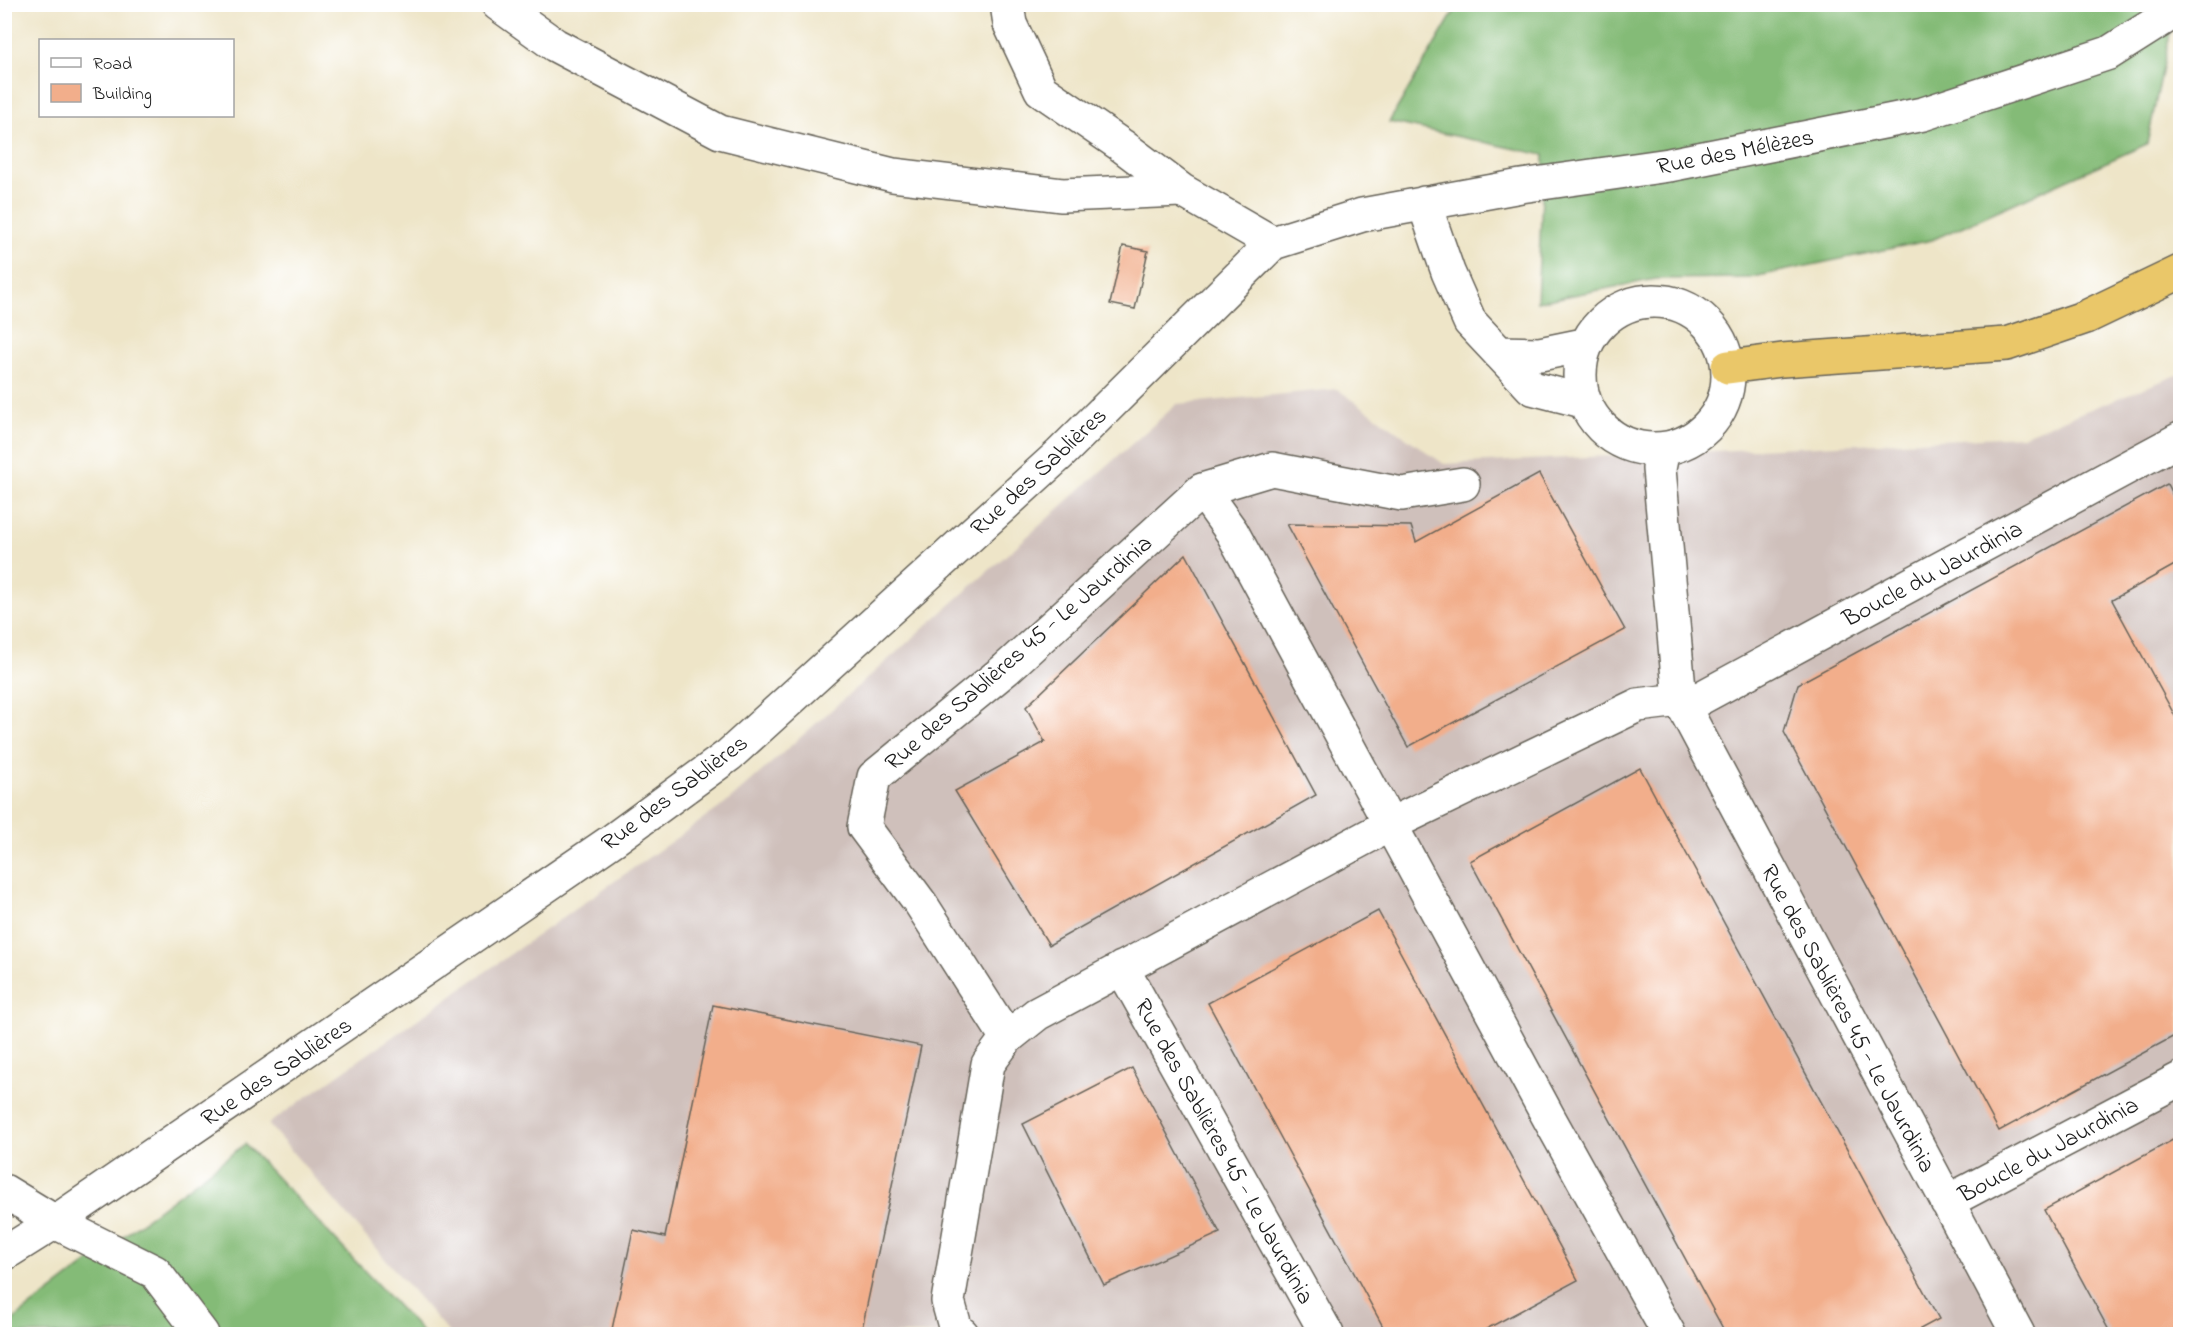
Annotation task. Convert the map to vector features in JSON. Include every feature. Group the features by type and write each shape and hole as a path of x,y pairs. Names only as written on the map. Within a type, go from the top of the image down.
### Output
{"highway":[{"path":"1728,367 1782,360 2007,344 2086,316 2181,272"}],"street":[{"path":"498,4 555,45 720,132 893,175 1062,195 1180,190"},
{"path":"1006,4 1010,24 1041,90 1121,145 1180,190 1273,243"},
{"name":"Rue des Mélèzes","path":"1273,243 1362,215 1521,186 1669,165 1923,114 2109,53 2181,8"},
{"path":"1425,203 1448,272 1470,322 1532,388 1583,401"},
{"name":"Rue des Sablières","path":"4,1254 56,1222 613,840 729,754 1059,454 1273,243"},
{"path":"1665,300 1688,308 1707,323 1722,343 1728,367 1727,390 1719,412 1705,430 1686,443 1663,450 1630,446 1602,429 1583,401 1578,373 1584,345 1598,325 1617,309 1640,301 1665,300"},
{"path":"1499,354 1540,354 1584,345"},
{"name":"Boucle du Jaurdinia","path":"1682,704 2181,439"},
{"name":"Rue des Sablières 45 - Le Jaurdinia","path":"1663,450 1659,470 1682,704 2018,1335"},
{"name":"Rue des Sablières 45 - Le Jaurdinia","path":"1007,1038 921,903 864,827 874,777 1006,669 1202,490 1272,469 1402,494 1463,484"},
{"path":"1202,490 1232,532 1389,825 1669,1335"},
{"path":"962,1335 956,1330 948,1301 988,1064 1007,1038 1037,1014 1389,825 1638,705 1682,704"},
{"name":"Rue des Sablières 45 - Le Jaurdinia","path":"1122,968 1327,1335"},
{"name":"Boucle du Jaurdinia","path":"1947,1202 2181,1079"},
{"path":"4,1191 56,1222 155,1272 202,1335"}],"shaded area":[{"path":"2180,374 2180,1334 450,1334 268,1124 725,804 1177,404 1337,389 1444,464 2022,436"}],"green space":[{"path":"1458,5 2176,5 2147,144 1932,240 1749,278 1656,279 1537,302 1544,155 1389,122"},
{"path":"245,1144 424,1334 5,1334 5,1326"}],"building":[{"path":"1123,246 1148,251 1135,309 1110,304"},
{"path":"1539,474 1625,630 1408,747 1287,524 1411,526 1416,542"},
{"path":"2167,484 2180,510 2180,562 2112,600 2175,716 2180,713 2180,1033 1999,1131 1784,732 1798,684"},
{"path":"1186,554 1316,795 1049,945 955,791 1045,742 1026,707"},
{"path":"1640,768 1939,1319 1911,1334 1726,1334 1470,861"},
{"path":"1378,911 1578,1280 1477,1334 1387,1334 1208,1003"},
{"path":"713,1005 921,1046 861,1334 611,1334 633,1230 665,1237"},
{"path":"1132,1068 1220,1233 1104,1285 1023,1124"},
{"path":"2180,1136 2180,1334 2111,1334 2044,1210"}]}
